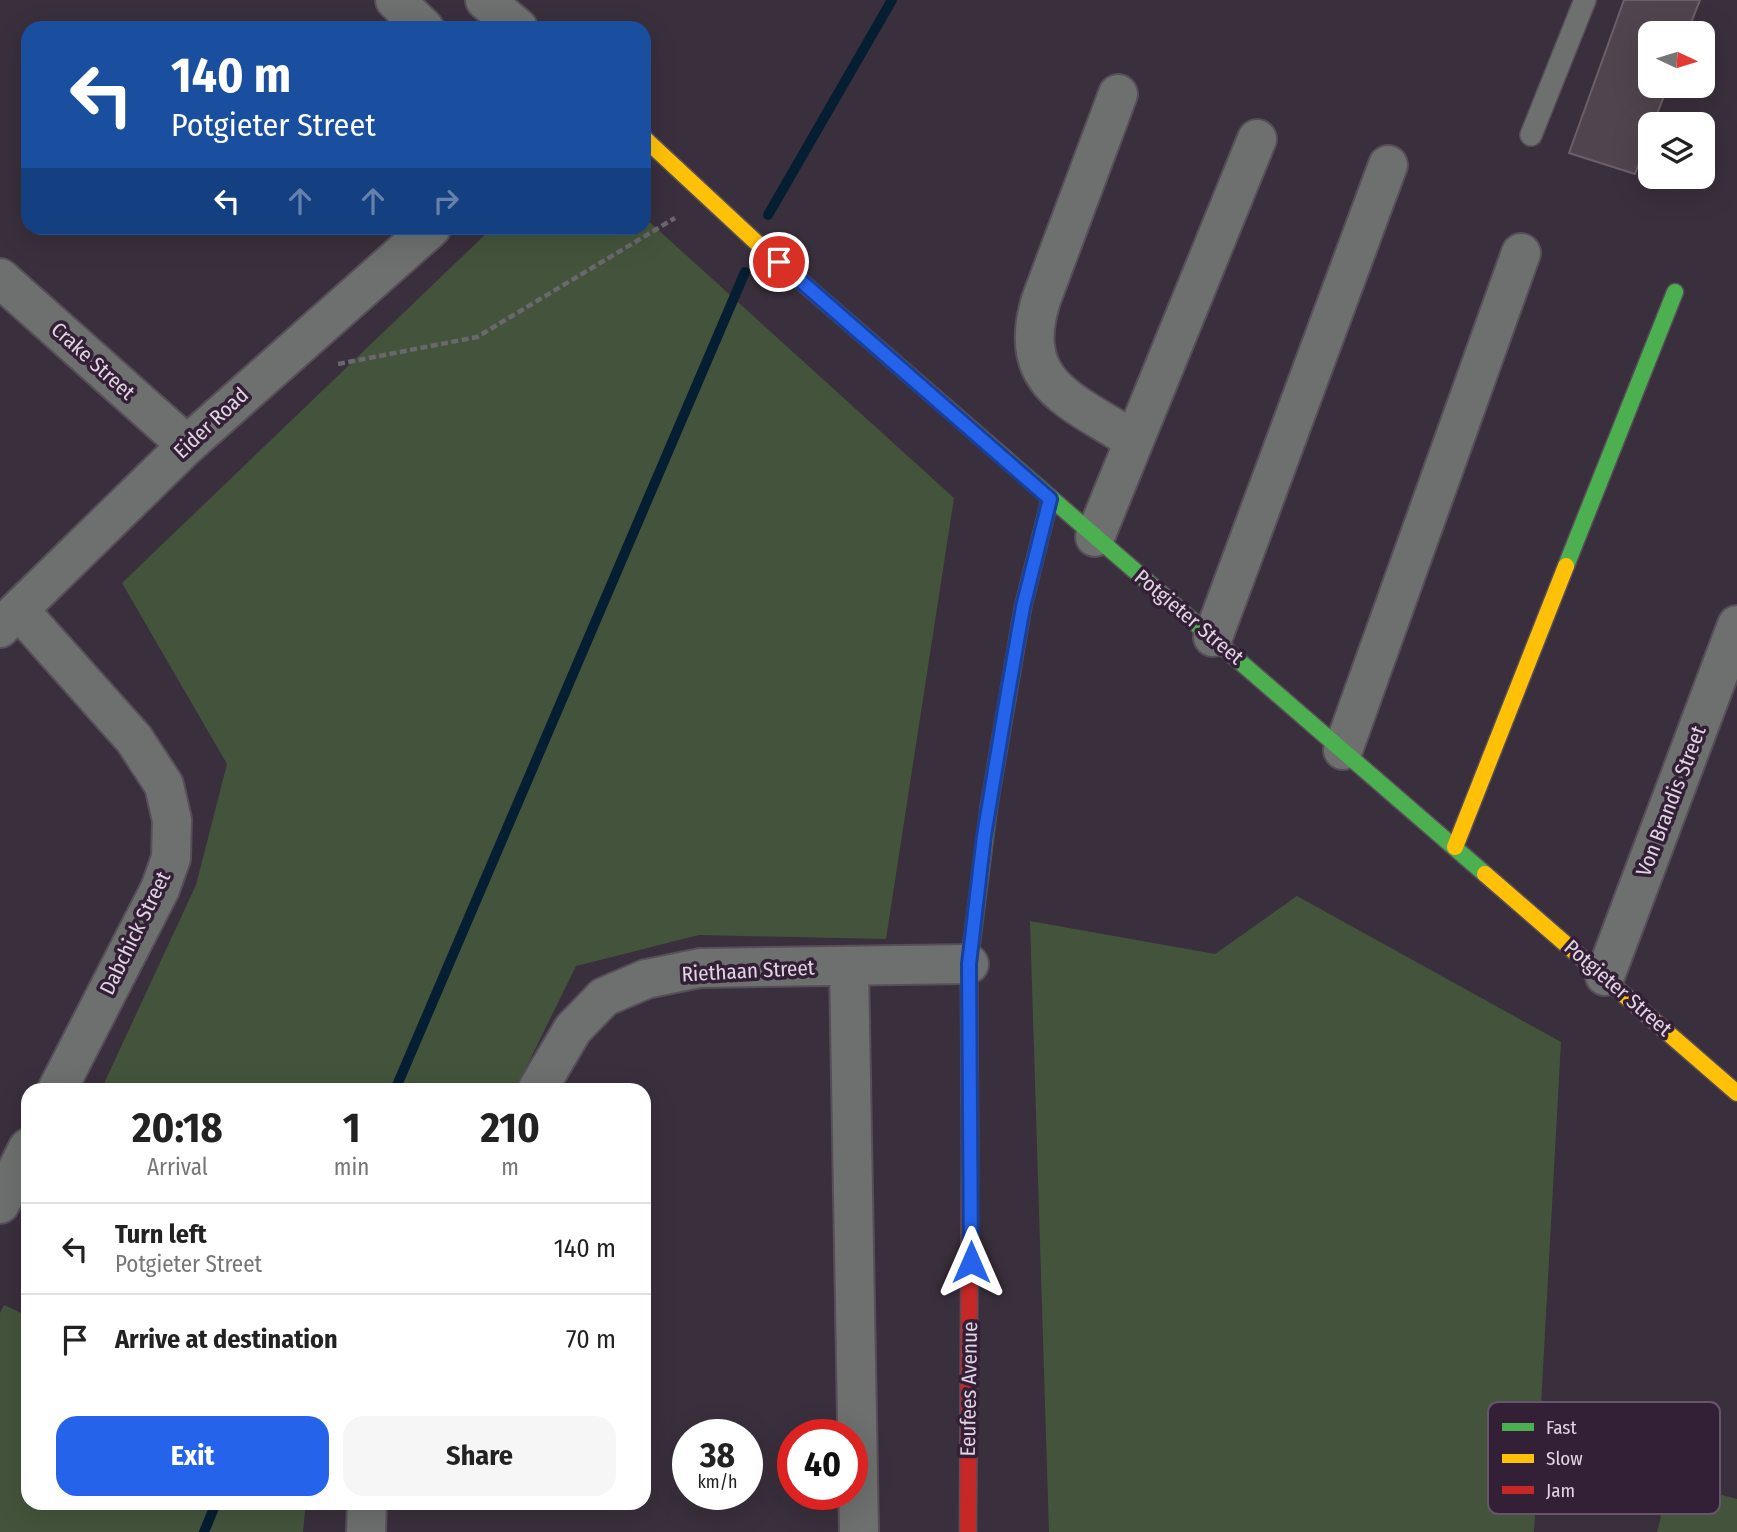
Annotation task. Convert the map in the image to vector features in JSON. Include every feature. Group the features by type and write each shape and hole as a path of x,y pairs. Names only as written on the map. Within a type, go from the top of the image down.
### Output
{"street":[{"path":"395,0 417,21"},
{"path":"485,0 510,21"},
{"path":"1118,94 1041,300 1034,323 1032,346 1038,366 1048,382 1133,440"},
{"path":"1095,537 1257,139"},
{"name":"Potgieter Street","path":"651,144 758,244 1737,1093"},
{"path":"1213,637 1388,165"},
{"name":"Eider Road","path":"9,619 187,445 423,235"},
{"path":"1343,750 1521,253"},
{"name":"Crake Street","path":"0,278 187,445"},
{"path":"1455,847 1675,292"},
{"name":"Eeufees Avenue","path":"968,1532 971,1208 969,964 984,836 1007,698 1023,607 1050,499"},
{"name":"Dabchick Street","path":"9,619 134,739 164,785 172,820 171,858 160,889 61,1083"},
{"name":"Von Brandis Street","path":"1605,976 1737,625"},
{"name":"Riethaan Street","path":"541,1083 573,1029 604,997 646,979 700,968 969,964"},
{"path":"849,966 859,1532"},
{"path":"0,1204 21,1162"},
{"path":"366,1532 367,1510"}],"lane":[{"path":"1531,135 1585,0"}],"path":[{"path":"651,233 709,198"},
{"path":"328,366 477,337 647,235"}],"green space":[{"path":"651,223 954,498 886,939 699,935 576,966 518,1083 104,1083 196,885 227,764 122,583 485,235 651,235"},
{"path":"1297,896 1561,1042 1541,1402 1488,1402 1488,1514 1535,1514 1534,1532 1049,1532 1030,921 1215,954"},
{"path":"4,1305 21,1313 21,1510 305,1510 303,1532 0,1532 0,1313"},
{"path":"1720,1494 1737,1499 1737,1532 1657,1532 1662,1514 1720,1514"}],"building":[{"path":"1624,0 1700,0 1692,21 1638,21 1638,98 1663,98 1658,112 1638,112 1638,166 1635,174 1569,153"}],"waterway":[{"path":"768,215 892,0"},
{"path":"398,1083 745,272"},
{"path":"204,1532 213,1510"}],"traffic: fast":[{"path":"1566,566 1675,292"},
{"path":"1007,460 1485,874"},
{"path":"970,1143 969,964 989,806"}],"traffic: slow":[{"path":"651,145 758,244 1007,460"},
{"path":"989,806 1023,607 1050,499"},
{"path":"1455,847 1566,566"},
{"path":"1485,874 1737,1093"}],"traffic: jam":[{"path":"968,1532 970,1143"}],"route":[{"path":"779,262 1050,499 1023,607 1007,698 984,836 969,964 971,1262"}]}
